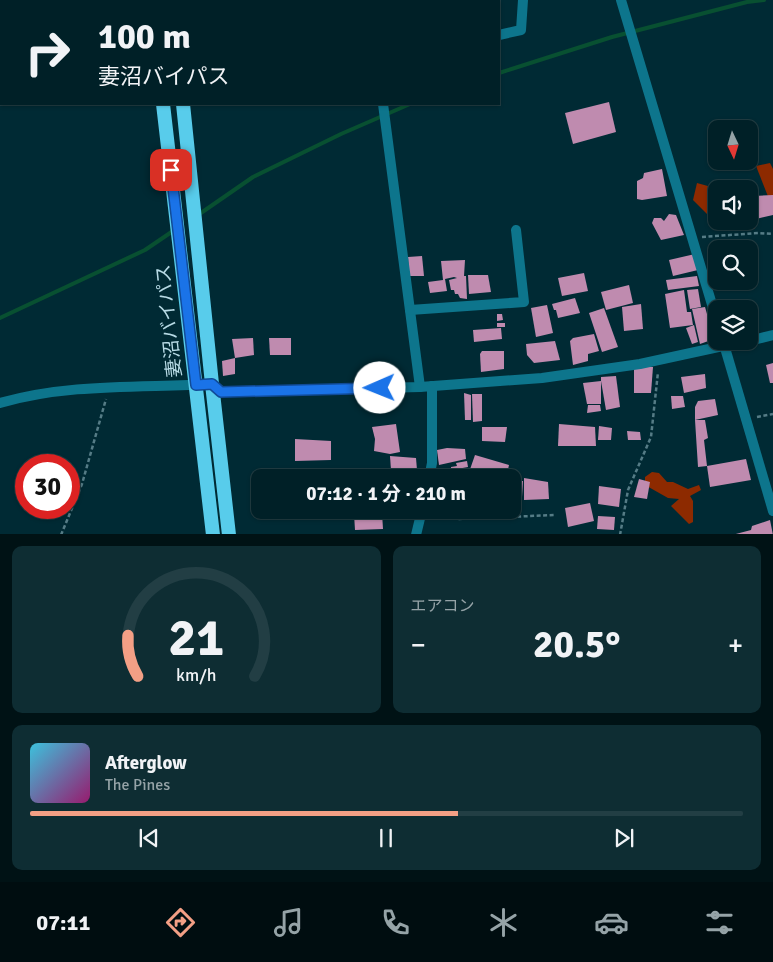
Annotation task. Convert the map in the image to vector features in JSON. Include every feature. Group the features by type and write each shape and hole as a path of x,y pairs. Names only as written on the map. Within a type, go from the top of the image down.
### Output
{"highway":[{"name":"妻沼バイパス","path":"163,105 213,534"},
{"name":"妻沼バイパス","path":"183,105 229,534"}],"street":[{"path":"500,35 521,30 523,0"},
{"path":"621,0 711,300"},
{"path":"383,105 420,387"},
{"path":"410,310 524,302 516,230"},
{"path":"758,339 773,335"},
{"path":"0,403 45,392 110,387 212,384 221,392 420,387 542,378 634,365 708,348"},
{"path":"726,350 773,511"},
{"path":"431,469 432,386"},
{"path":"416,534 420,519"}],"path":[{"path":"692,237 758,233 773,234"},
{"path":"620,534 628,490 651,437 659,360"},
{"path":"61,534 82,484 110,387"},
{"path":"746,419 773,414"},
{"path":"521,516 555,515"}],"shaded area":[{"path":"770,163 773,169 773,203 771,204 758,170 758,166"},
{"path":"697,183 708,186 708,214 693,200"},
{"path":"652,472 659,473 667,482 673,482 688,489 699,485 701,490 690,496 693,501 693,522 689,524 671,506 679,499 668,498 645,485 645,477"}],"building":[{"path":"609,102 616,132 573,144 565,113"},
{"path":"662,169 667,196 637,199 637,181 643,178 644,173"},
{"path":"773,195 773,215 758,219 758,196"},
{"path":"669,214 676,215 684,235 661,240 652,223 654,218 661,218 664,221"},
{"path":"695,254 698,270 673,276 669,260"},
{"path":"422,256 424,276 409,276 408,257"},
{"path":"465,260 464,276 466,276 467,299 460,298 458,294 455,294 454,290 451,290 449,280 457,278 454,277 445,279 447,291 430,293 428,282 443,280 441,261"},
{"path":"584,273 588,291 562,296 558,278"},
{"path":"468,275 488,275 491,292 469,294"},
{"path":"697,276 699,286 668,290 666,280"},
{"path":"629,285 633,303 606,310 601,292"},
{"path":"698,289 701,307 690,309 687,290"},
{"path":"684,290 687,312 691,312 693,325 670,328 665,294"},
{"path":"575,298 580,313 558,318 552,304"},
{"path":"641,304 643,329 624,331 622,307"},
{"path":"547,305 553,333 536,337 531,308"},
{"path":"705,307 708,318 708,341 700,344 692,309"},
{"path":"604,308 618,347 602,352 589,313"},
{"path":"497,314 502,314 503,320 497,321"},
{"path":"497,323 505,323 505,327 497,327"},
{"path":"694,325 698,342 692,344 686,328"},
{"path":"501,328 502,339 474,342 473,330"},
{"path":"594,334 599,351 588,354 588,361 573,365 570,341 573,338"},
{"path":"253,338 254,355 235,358 232,339"},
{"path":"269,338 291,338 291,355 270,355"},
{"path":"555,341 560,360 534,363 527,355 526,344"},
{"path":"482,351 504,351 504,369 481,372 480,354"},
{"path":"235,358 235,374 223,376 222,361"},
{"path":"773,363 773,383 770,383 766,365"},
{"path":"634,365 653,367 651,393 634,393"},
{"path":"705,374 706,388 684,393 681,377"},
{"path":"616,376 620,407 606,410 601,377"},
{"path":"601,381 601,404 587,404 583,383"},
{"path":"464,393 471,395 471,420 465,420"},
{"path":"472,394 482,394 482,421 473,422"},
{"path":"671,396 683,396 685,407 672,409"},
{"path":"715,399 718,415 695,420 695,407 698,401"},
{"path":"588,405 600,405 601,411 587,413"},
{"path":"695,420 705,420 708,438 704,440 707,466 698,467"},
{"path":"396,424 400,452 390,454 374,451 375,439 372,427"},
{"path":"559,424 595,427 596,446 558,446"},
{"path":"599,426 612,428 611,440 598,440"},
{"path":"482,427 507,427 505,442 482,441"},
{"path":"627,431 640,432 641,440 628,440"},
{"path":"295,439 331,441 331,460 295,461"},
{"path":"447,448 465,449 466,459 439,465 437,450"},
{"path":"475,455 509,465 508,469 470,469"},
{"path":"390,456 416,458 417,469 391,469"},
{"path":"746,459 751,480 710,487 707,466"},
{"path":"467,461 468,467 451,469 451,467 457,466 456,463"},
{"path":"524,478 548,482 549,499 524,500"},
{"path":"639,479 650,482 647,499 634,497"},
{"path":"521,481 523,481 522,497"},
{"path":"599,486 621,489 619,507 598,504"},
{"path":"590,503 594,521 568,527 565,508"},
{"path":"598,516 615,517 614,530 597,529"},
{"path":"354,519 382,519 383,529 355,530"},
{"path":"770,520 773,534 736,534 751,530 752,526"}],"waterway":[{"path":"500,73 612,37 747,2 764,0"},
{"path":"198,215 253,177 341,134 408,105"},
{"path":"0,318 145,250 173,231"}],"route":[{"path":"171,170 196,385 212,384 221,392 380,388"}]}
